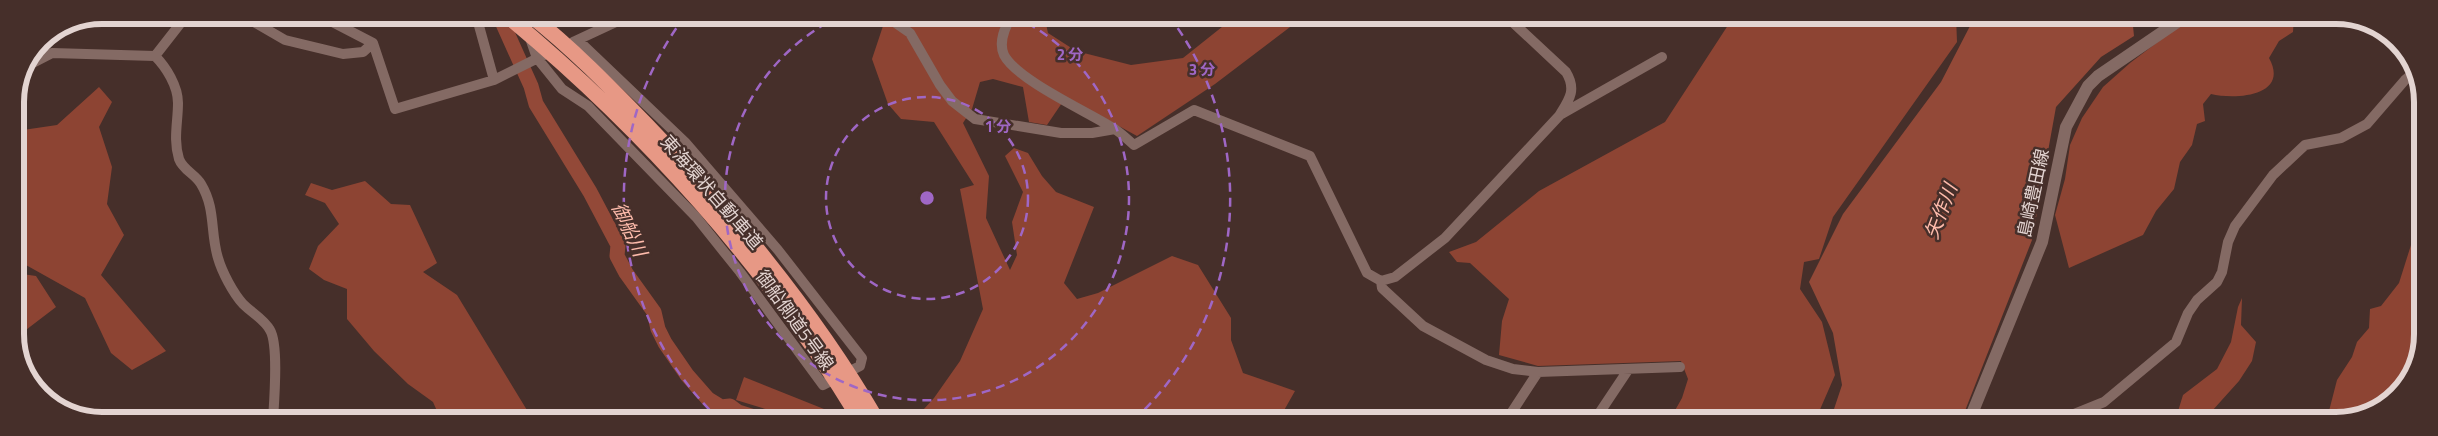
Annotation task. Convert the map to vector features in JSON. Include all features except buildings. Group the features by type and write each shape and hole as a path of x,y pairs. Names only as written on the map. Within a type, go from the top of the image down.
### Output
{"highway":[{"name":"東海環状自動車道","path":"516,24 588,86 688,190 768,286 814,350 855,412"},
{"name":"東海環状自動車道","path":"540,24 614,91 692,172 732,218 805,312 872,412"}],"main road":[{"name":"島崎豊田線","path":"1973,412 2042,242 2064,133 2088,86 2098,76 2174,24"}],"street":[{"path":"155,56 180,24"},
{"path":"257,24 285,40 343,54 363,52 373,43"},
{"path":"337,24 373,43 395,109 494,80 612,24"},
{"path":"478,24 494,80"},
{"name":"御船側道5号線","path":"525,24 536,59 562,89 588,106 696,217 740,272 823,385 860,366 862,358 778,250 685,142 578,40"},
{"path":"897,24 910,33 940,85 952,101 975,119 1061,133 1092,133 1115,129"},
{"path":"1007,24 1002,32 1004,54 1014,67 1045,90 1115,129 1134,145 1194,110 1310,156 1367,274 1381,281 1395,277 1445,238 1559,116 1570,98 1573,90 1572,81 1566,72 1514,24"},
{"path":"35,62 52,53 155,56"},
{"path":"155,56 168,73 176,92 178,101 174,132 178,155 185,169 201,184 208,201 214,220 218,258 238,297 271,331 276,388 274,412"},
{"path":"1559,116 1662,57"},
{"path":"2079,412 2104,402 2176,342 2188,313 2197,300 2217,282 2222,272 2228,242 2235,226 2273,175 2305,145 2341,138 2367,124 2410,76"},
{"path":"643,163 685,142"},
{"path":"740,272 778,250"},
{"path":"1381,281 1382,288 1423,326 1486,360 1513,369 1538,372 1628,370 1680,366"},
{"path":"1600,412 1628,370"},
{"path":"1512,412 1538,372"}],"shaded area":[{"path":"101,24 112,24 103,27"},
{"path":"884,24 1046,24 1048,33 1076,51 1131,65 1183,58 1226,24 1294,24 1215,84 1137,136 1066,97 1047,125 1029,122 1023,87 993,79 980,82 972,109 963,123 989,176 986,218 1010,270 1017,255 1012,222 1023,192 1005,156 1014,148 1028,153 1042,176 1056,192 1094,207 1064,283 1077,299 1098,293 1172,256 1198,265 1231,318 1231,340 1243,373 1295,391 1283,412 921,412 934,398 960,361 983,309 960,189 974,185 934,122 901,119 888,104 872,59"},
{"path":"1729,24 1956,24 1957,42 1833,217 1819,259 1804,262 1800,289 1822,322 1835,375 1819,412 1674,412 1682,398 1688,379 1681,361 1538,366 1499,355 1502,321 1509,299 1470,263 1457,262 1449,252 1476,242 1539,191 1665,122"},
{"path":"2181,24 2294,24 2293,32 2279,41 2269,58 2274,71 2272,80 2266,88 2246,95 2222,96 2211,94 2203,104 2205,121 2197,124 2192,145 2180,162 2174,189 2156,211 2143,235 2069,268 2055,215 2065,179 2070,145 2082,118 2103,87 2130,63"},
{"path":"99,87 112,102 99,127 112,167 107,204 124,235 101,275 166,351 132,370 111,353 85,298 24,264 24,130 57,125"},
{"path":"365,181 391,204 410,205 437,263 423,272 457,295 528,412 437,412 433,402 408,384 374,351 347,319 347,289 324,280 309,269 318,246 339,224 325,203 305,195 311,183 332,190"},
{"path":"2414,195 2414,345 2410,360 2398,382 2380,399 2352,411 2329,412 2337,380 2352,357 2357,342 2369,328 2370,309 2381,306 2399,283 2411,245 2411,198"},
{"path":"24,274 36,276 56,307 24,331"},
{"path":"2242,298 2241,325 2256,342 2252,361 2239,381 2211,412 2178,412 2183,395 2217,369 2231,342 2238,307"},
{"path":"744,377 832,412 775,412 736,400"}],"water":[{"name":"矢作川","path":"1970,24 2133,24 2134,36 2101,57 2056,107 2032,240 1965,412 1833,412 1842,385 1833,333 1809,282 1843,214 1941,82"}],"waterway":[{"name":"御船川","path":"503,24 531,86 536,104 590,192 618,245 617,256 626,273 654,312 658,329 665,343 687,375 708,399 721,407 730,406 738,412"}]}
